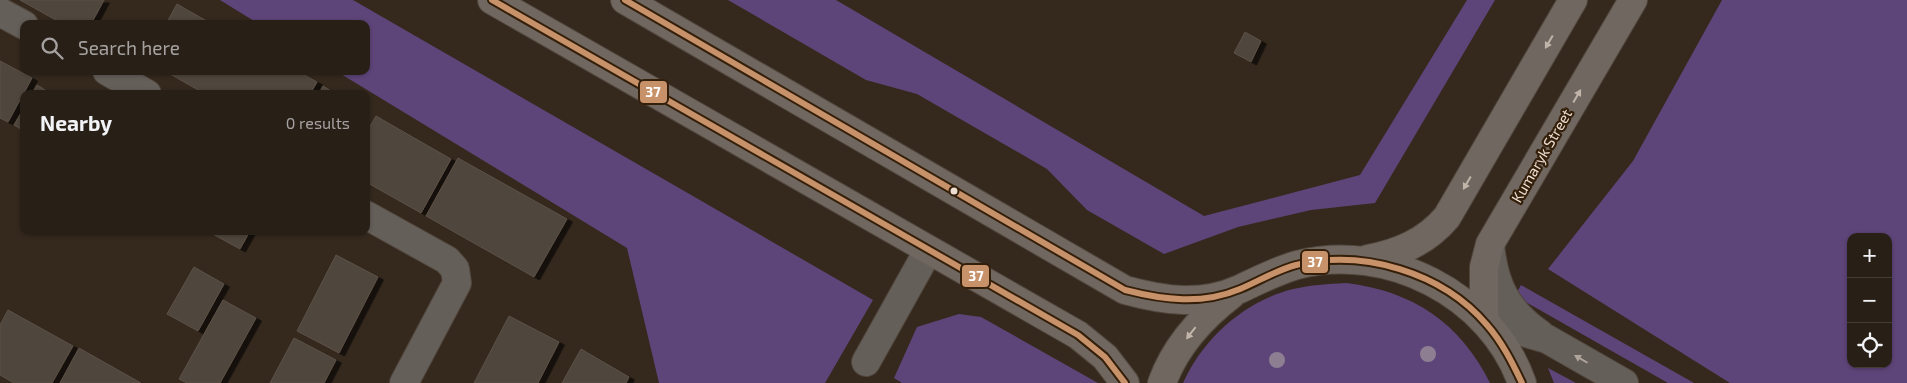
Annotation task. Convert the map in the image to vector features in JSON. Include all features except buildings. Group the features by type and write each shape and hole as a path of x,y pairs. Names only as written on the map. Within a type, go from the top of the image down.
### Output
{"main road":[{"path":"492,0 928,251 1078,335 1105,356 1124,383"},
{"path":"625,0 1125,290 1157,298 1191,301 1208,299 1240,289"},
{"path":"1162,383 1176,353 1194,329 1216,307 1240,289 1268,274 1298,265 1328,260 1359,260 1389,255 1411,246 1440,226 1574,0"},
{"name":"Kumaryk Street","path":"1484,322 1484,267 1490,244 1633,0"},
{"path":"1359,260 1387,265 1414,273 1440,286 1464,302 1504,346 1522,383"}],"street":[{"path":"0,12 20,23"},
{"path":"114,75 140,90"},
{"path":"370,217 447,260 455,269 457,283 404,383"},
{"path":"1490,244 1495,274 1506,301 1524,323 1547,339 1624,383"},
{"path":"866,362 928,251"},
{"path":"1484,322 1547,339"}],"shaded area":[{"path":"220,0 353,0 873,300 825,383 659,383 627,248 343,75 370,75 370,20 252,20"},
{"path":"728,0 836,0 1204,216 1360,175 1467,0 1495,0 1375,203 1311,210 1238,227 1164,254 1087,210 1047,169 917,94 866,80"},
{"path":"1722,0 1907,0 1907,383 1730,383 1548,269 1633,161"},
{"path":"1346,283 1370,287 1393,294 1413,302 1432,314 1449,327 1464,343 1490,383 1183,383 1202,351 1214,337 1242,312 1258,302 1293,289"},
{"path":"1521,285 1694,383 1668,383 1515,296"},
{"path":"959,314 981,317 1098,383 902,383 894,378 917,327"},
{"path":"1548,368 1576,383 1554,383"}],"transit line":[{"name":"37","path":"492,0 1078,335 1105,357 1125,383"},
{"name":"37","path":"625,0 1125,290 1169,298 1197,299 1226,294 1296,265 1322,261 1348,260 1400,269 1448,291 1469,307 1497,338 1522,383"}]}
